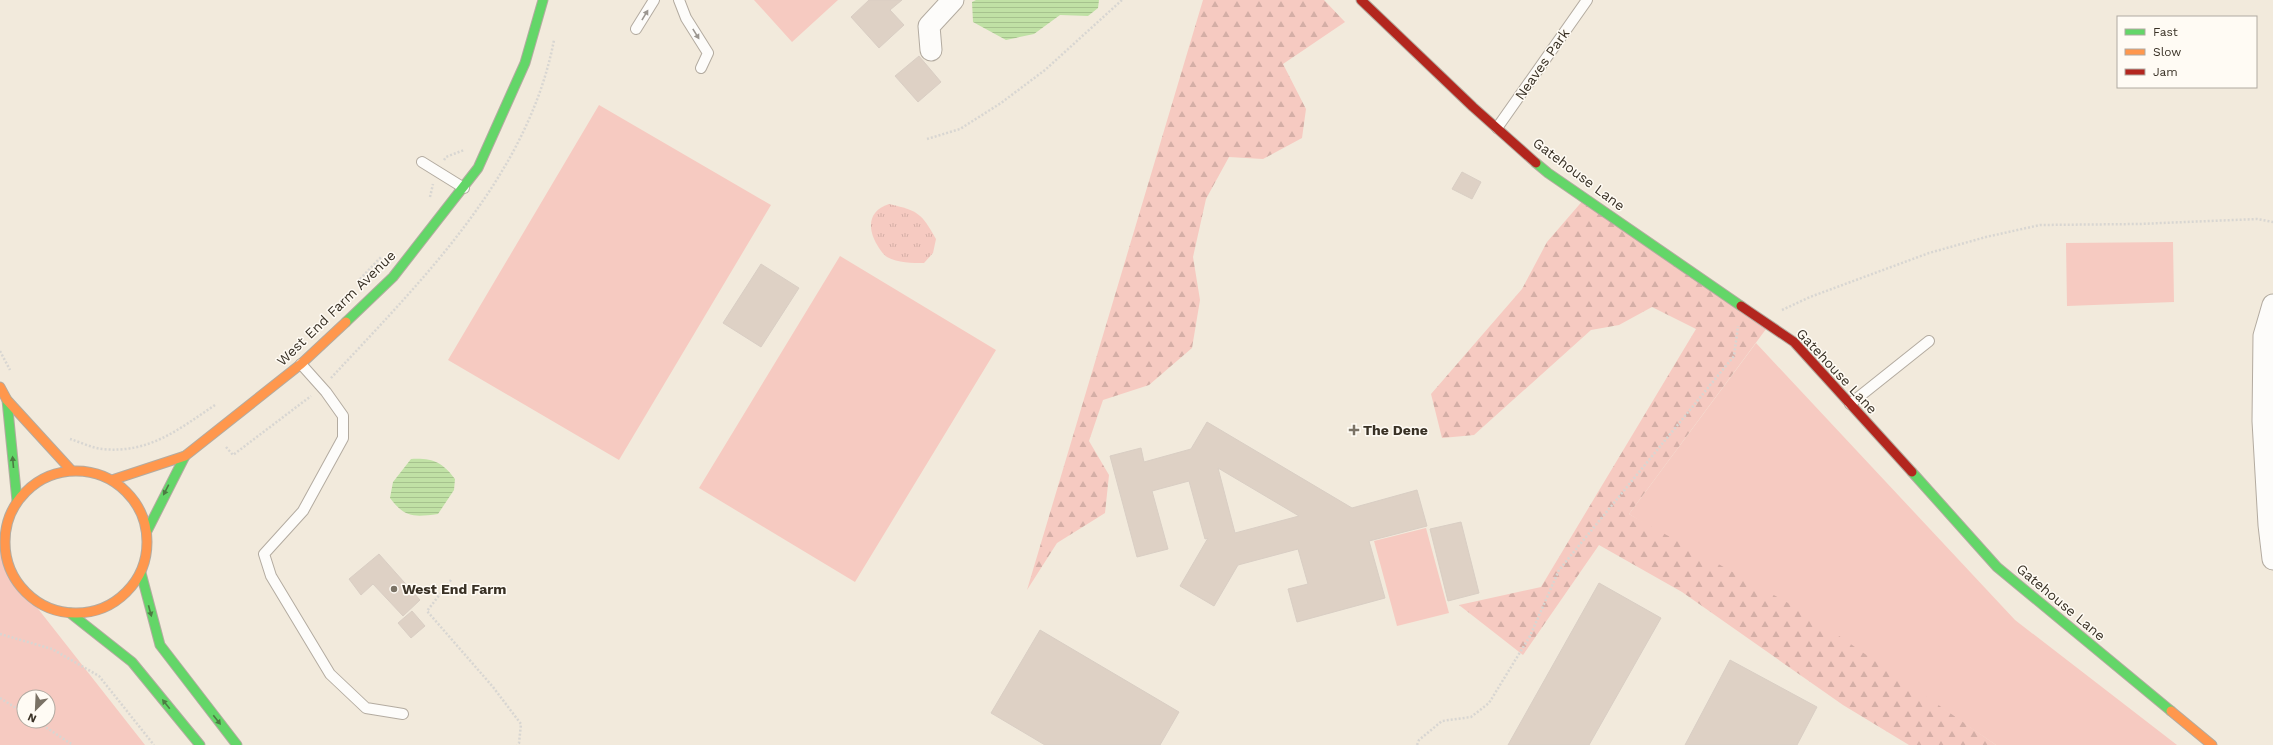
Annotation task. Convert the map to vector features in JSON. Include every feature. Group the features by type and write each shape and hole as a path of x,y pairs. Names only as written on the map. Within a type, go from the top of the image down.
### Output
{"street":[{"name":"West End Farm Avenue","path":"112,480 185,456 301,364 393,277 464,188 478,168 525,63 543,0"},
{"path":"931,50 929,26 953,0"},
{"name":"Gatehouse Lane","path":"1361,0 1497,128 1548,172 1794,342 1997,567 2212,745"},
{"path":"2273,304 2264,336 2263,421 2269,525 2273,559"},
{"path":"0,388 7,400 71,470"},
{"path":"7,400 17,501"},
{"name":"West End Farm Avenue","path":"147,531 185,456"},
{"path":"71,470 92,472 112,480 129,493 141,511 147,531 147,552 140,573 128,591 112,604 92,612 70,613 49,608 31,598 16,582 7,562 4,541 7,520 17,501 37,482 50,475 71,470"},
{"path":"140,573 160,645 237,745"},
{"path":"70,613 132,662 200,745"}],"lane":[{"path":"636,29 654,0"},
{"path":"679,0 686,18 708,54 701,68"},
{"name":"Neaves Park","path":"1497,128 1587,0"},
{"path":"422,162 464,188"},
{"path":"1850,404 1930,341"},
{"path":"301,364 326,392 343,416 343,438 303,511 264,554 271,576 330,674 366,708 403,714"}],"path":[{"path":"927,139 960,128 1001,103 1045,70 1122,0"},
{"path":"428,202 437,171 446,157 463,152 466,146"},
{"path":"1757,317 1773,314 1810,297 1929,254 1986,237 2040,224 2139,224 2257,219 2273,222"},
{"path":"359,280 387,251"},
{"path":"1417,745 1419,740 1442,721 1471,717 1488,703 1530,636 1559,570 1734,356 1741,306"},
{"path":"0,351 14,377"},
{"path":"64,434 70,439 102,449 145,447 176,431 217,403"},
{"path":"451,580 428,611 493,687 521,724 519,743 517,745"},
{"path":"0,634 52,649 99,676 154,745"},
{"path":"0,698 16,708"},
{"path":"49,729 74,745"}],"green space":[{"path":"754,0 838,0 792,42"},
{"path":"1203,0 1324,0 1345,22 1283,64 1306,109 1302,138 1263,159 1229,157 1206,199 1193,257 1200,300 1192,348 1149,385 1103,400 1089,441 1109,475 1105,513 1057,543 1027,590"},
{"path":"599,105 771,205 619,460 448,360"},
{"path":"1585,198 1769,325 1629,514 1806,613 1996,745 1909,745 1843,705 1682,592 1599,545 1523,655 1459,605 1541,587 1696,329 1652,307 1619,325 1591,330 1474,435 1442,438 1431,394 1522,289 1547,242"},
{"path":"889,204 913,211 918,214 931,230 936,239 933,253 924,263 905,262 891,259 887,257 879,248 872,235 871,222 876,211"},
{"path":"2173,242 2174,302 2067,306 2066,243"},
{"path":"840,256 996,350 855,582 699,488"},
{"path":"1756,343 2015,620 2177,745 1996,745 1924,696 1629,514"},
{"path":"1426,528 1449,613 1397,626 1374,541"},
{"path":"0,551 39,610 145,745 0,745"}],"shaded area":[{"path":"976,0 1099,0 1098,8 1088,16 1060,15 1034,34 1006,40 973,22 972,2"},
{"path":"411,459 425,459 436,462 446,469 455,479 454,490 438,514 416,516 405,513 395,505 390,498 393,482"}],"building":[{"path":"869,0 902,0 890,10 904,25 879,48 851,17"},
{"path":"919,56 941,82 918,102 895,76"},
{"path":"1462,172 1481,182 1472,199 1452,189"},
{"path":"761,264 799,288 761,347 723,323"},
{"path":"1207,422 1352,508 1417,490 1427,526 1369,541 1385,598 1297,622 1288,589 1308,584 1298,549 1238,565 1214,606 1180,586 1208,538 1205,539 1189,481 1152,491 1168,549 1137,557 1110,456 1141,448 1144,462 1191,449","holes":["1218,468 1299,516 1235,533"]},
{"path":"1461,522 1479,593 1448,601 1430,529"},
{"name":"West End Farm","path":"379,554 420,600 403,616 373,584 361,595 349,579"},
{"path":"1599,583 1661,618 1589,745 1508,745"},
{"path":"412,611 425,626 411,638 398,623"},
{"path":"1040,630 1179,712 1160,745 1045,745 991,713"},
{"path":"1730,660 1817,707 1797,745 1685,745"}],"traffic: fast":[{"path":"346,322 393,277 478,168 525,63 543,0"},
{"path":"1536,163 1548,173 1741,306"},
{"path":"7,400 17,501"},
{"path":"147,531 185,456"},
{"path":"1912,472 1997,567 2171,711"},
{"path":"141,573 160,645 237,745"},
{"path":"70,613 132,662 200,745"}],"traffic: slow":[{"path":"112,480 185,456 301,364 346,322"},
{"path":"0,387 7,400 71,470"},
{"path":"69,471 83,471 110,479 131,497 142,515 146,528 147,542 146,556 139,576 121,597 110,605 97,610 83,613 69,613 42,605 21,587 13,576 8,563 5,549 5,535 13,508 31,487 42,479 55,474 69,471"},
{"path":"2171,711 2212,745"}],"traffic: jam":[{"path":"1361,0 1473,107 1536,163"},
{"path":"1741,306 1794,342 1912,472"}],"place":[{"name":"The Dene","path":"1354,430"},
{"name":"West End Farm","path":"394,589"}]}
